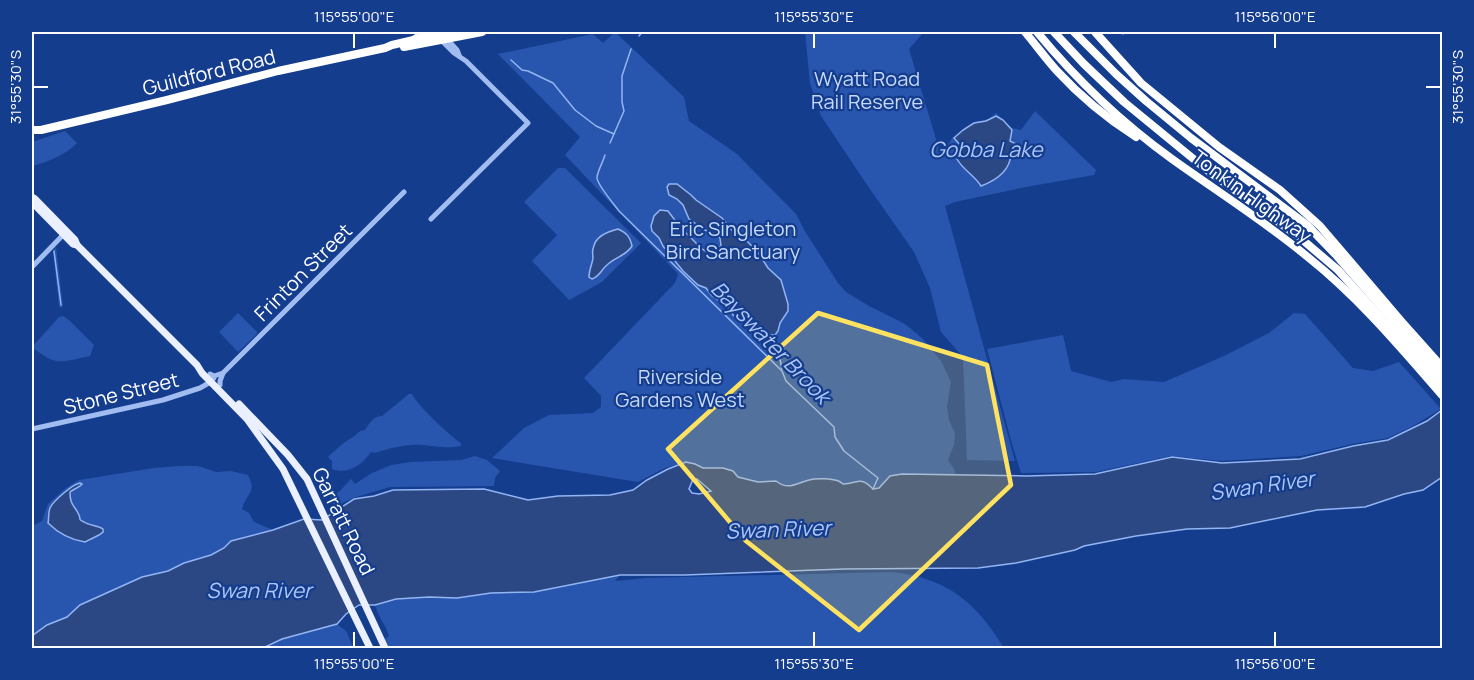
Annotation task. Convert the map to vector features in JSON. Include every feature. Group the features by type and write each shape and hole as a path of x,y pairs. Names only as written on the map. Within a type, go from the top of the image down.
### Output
{"highway":[{"name":"Guildford Road","path":"32,130 41,130 278,70 385,48 414,39 440,34 482,32"},
{"path":"1025,32 1075,89 1116,122 1171,158"},
{"name":"Tonkin Highway","path":"1037,32 1111,109 1171,158 1310,258 1362,306 1443,395"},
{"name":"Tonkin Highway","path":"1054,32 1124,102 1207,170 1298,236 1338,270 1443,387"},
{"name":"Tonkin Highway","path":"1074,32 1146,101 1191,138 1307,225 1443,376"},
{"path":"1089,32 1131,72"},
{"path":"1095,32 1141,83 1219,147 1280,190 1320,226 1443,367"},
{"name":"Guildford Road","path":"385,48 393,49 440,34"},
{"name":"Guildford Road","path":"32,135 41,130"}],"main road":[{"path":"414,39 424,32"},
{"name":"Garratt Road","path":"32,197 301,469 385,648"},
{"name":"Garratt Road","path":"32,202 63,235 77,245"},
{"name":"Garratt Road","path":"211,378 266,444 290,482 370,648"}],"street":[{"path":"431,219 528,123 440,34"},
{"name":"Frinton Street","path":"222,374 404,192"},
{"path":"32,267 63,235"},
{"path":"211,378 222,374 220,385"},
{"name":"Stone Street","path":"32,429 163,400 200,388 211,378"}],"highlighted area":[{"path":"818,313 987,365 1011,485 859,630 746,541 668,449"}],"green space":[{"path":"615,32 684,97 689,121 737,154 796,214 838,283 846,292 905,324 922,338 941,361 951,382 947,407 949,420 955,433 954,445 948,460 956,475 902,474 890,476 879,488 873,489 857,481 843,484 807,480 796,486 788,486 776,481 758,482 738,477 733,471 703,468 686,462 665,468 638,482 492,458 524,428 549,415 593,413 601,407 601,396 584,378 675,283 678,274 565,155 580,137 498,54 593,34 603,43"},
{"name":"Wyatt Road Rail Reserve","path":"805,32 924,32 909,49 939,149 971,124 988,119 996,113 1012,128 1021,130 1035,111 1096,170 1094,175 1026,187 945,206 1015,461 967,460 963,357 941,332 930,288 914,252 821,116 810,83"},
{"path":"65,131 77,143 62,154 32,166 32,142"},
{"path":"558,168 565,168 641,243 602,282 569,300 532,261 557,235 524,202"},
{"path":"56,247 63,306 61,308 53,251"},
{"path":"238,313 257,334 238,352 219,332"},
{"path":"1294,313 1305,314 1353,368 1373,371 1399,362 1441,409 1388,438 1301,456 1222,461 1171,456 1096,472 1021,473 987,349 1063,335 1071,371 1111,382 1124,379 1164,382 1224,356 1269,333"},
{"path":"63,316 94,345 90,356 59,361 47,358 32,347 59,317"},
{"path":"412,394 435,420 461,443 461,446 398,447 371,452 359,465 349,470 332,469 332,461 328,457 332,453 360,431 365,430 374,419 382,416"},
{"path":"475,456 487,460 500,471 495,478 494,486 390,487 353,498 334,507 330,497 340,491 351,479 355,484 391,465 461,460"},
{"path":"178,466 198,466 216,472 231,471 248,475 252,486 242,509 249,513 254,522 273,530 231,541 211,555 184,563 168,571 142,577 80,605 67,617 47,625 32,636 32,526 42,521 48,504 79,480"},
{"path":"892,572 929,580 958,595 971,605 1004,648 385,648 382,641 389,636 375,605 396,599 457,598 491,593 534,592 620,575 615,581 645,578"},
{"path":"337,624 347,632 353,648 263,648 282,639"}],"water":[{"name":"Gobba Lake","path":"996,116 1012,130 1010,141 1022,147 1011,154 1002,174 981,186 957,159 962,154 961,146 954,138 974,123"},
{"path":"669,184 677,184 722,218 735,234 748,242 768,268 781,280 788,311 775,335 750,328 733,315 728,306 712,296 706,288 698,285 683,271 652,231 654,216 660,210 668,211 702,249 713,252 721,246 717,235 689,219 683,205 669,195 667,187"},
{"path":"618,229 628,236 632,246 592,279 589,274 596,241 602,235"},
{"name":"Swan River","path":"1442,410 1442,477 1423,490 1365,507 1317,510 1230,528 1187,529 1136,536 1016,563 978,568 620,575 534,592 491,593 457,598 396,599 375,605 359,605 337,624 282,639 263,648 32,648 32,636 47,625 67,617 80,605 142,577 168,571 184,563 211,555 231,541 304,519 322,520 354,499 393,490 484,489 528,500 558,496 610,495 633,490 647,480 686,462 703,468 723,468 733,471 738,477 758,482 776,481 789,486 812,479 837,480 843,484 862,481 873,489 879,488 890,476 902,474 1027,476 1095,474 1172,457 1222,463 1300,459 1388,440 1427,421","holes":["693,479 697,479 711,491 692,493 689,489"]},
{"path":"80,483 82,484 70,492 70,497 80,519 103,529 99,535 85,542 65,535 48,523 49,510 52,505 59,497"}],"waterway":[{"name":"Bayswater Brook","path":"639,36 642,32"},
{"name":"Bayswater Brook","path":"610,143 624,111 622,76 631,49"},
{"path":"511,60 522,70 553,83 575,110 596,126 614,134"},
{"name":"Bayswater Brook","path":"605,155 597,178 619,211 782,371 786,381 834,427 835,437 844,451 878,478 873,489"},
{"path":"54,251 61,305"},
{"path":"775,335 782,369"}],"park label":[{"name":"Eric Singleton Bird Sanctuary","path":"733,240"},
{"name":"Riverside Gardens West","path":"680,388"}]}
